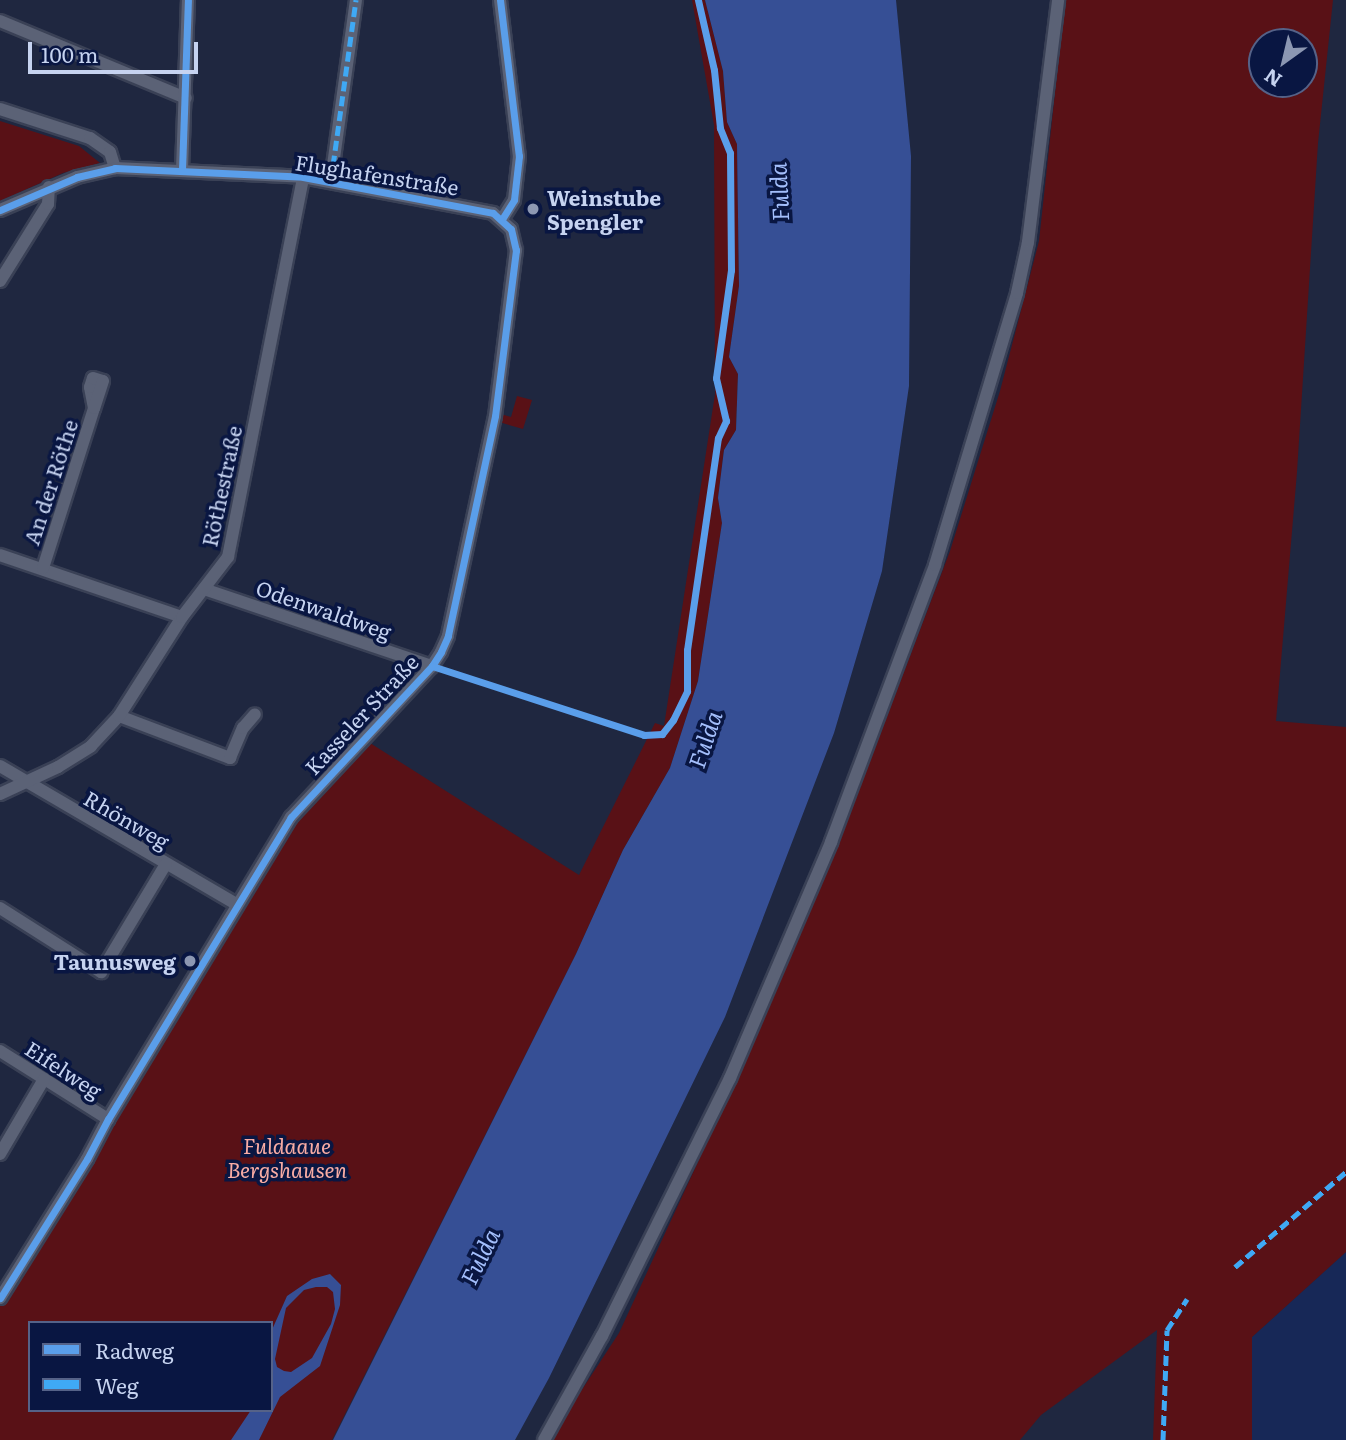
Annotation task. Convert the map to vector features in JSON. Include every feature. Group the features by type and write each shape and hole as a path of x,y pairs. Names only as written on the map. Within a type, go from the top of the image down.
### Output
{"street":[{"path":"182,170 188,0"},
{"path":"331,180 356,0"},
{"path":"499,0 519,156 514,200 502,219"},
{"path":"545,1437 602,1336 730,1078 831,842 935,565 1017,293 1028,242 1058,0"},
{"path":"0,21 186,98"},
{"path":"0,109 90,138 110,152 115,168"},
{"name":"Flughafenstraße","path":"0,210 49,187 115,168 331,180 475,208 502,219"},
{"name":"Röthestraße","path":"0,794 58,767 91,746 119,716 183,617 228,557 303,177"},
{"path":"0,281 48,204 49,187"},
{"name":"Kasseler Straße","path":"0,1298 81,1169 236,904 302,804 432,666 448,636 495,416 516,250 510,229 502,219"},
{"name":"An der Röthe","path":"43,568 94,408"},
{"name":"An der Röthe","path":"0,555 183,617"},
{"name":"Odenwaldweg","path":"204,589 432,666"},
{"path":"119,716 230,758 243,728 255,714"},
{"name":"Rhönweg","path":"0,766 236,904"},
{"path":"0,908 101,972 166,864"},
{"name":"Eifelweg","path":"0,1051 108,1119"},
{"path":"0,1153 44,1079"}],"shaded area":[{"path":"1346,1252 1346,1440 1252,1440 1252,1337"}],"green space":[{"name":"Fuldaaue Bergshausen","path":"692,0 705,0 723,71 727,122 737,144 739,286 729,357 738,374 736,430 724,450 718,498 722,523 698,681 670,768 623,850 576,954 332,1440 0,1440 0,1306 288,831 370,743 579,875 655,723 664,726 715,394 714,125"},
{"path":"1065,0 1333,0 1318,143 1297,472 1276,721 1346,727 1346,1252 1252,1337 1252,1440 1153,1440 1157,1330 1041,1415 1020,1440 549,1440 619,1333 757,1034 834,856 950,551 1000,391 1039,241"},
{"path":"0,121 79,146 100,163 63,173 0,201"},
{"path":"517,396 532,400 523,429 499,422 501,414 511,417"}],"water":[{"name":"Fulda","path":"705,0 896,0 911,156 909,386 882,571 834,733 725,1017 549,1378 515,1440 333,1440 576,954 623,850 670,768 698,681 722,523 718,498 724,450 736,430 738,374 729,357 739,286 737,144 727,122 723,71"},
{"path":"330,1274 341,1285 340,1305 320,1366 280,1397 273,1411 273,1328 287,1296 312,1279","holes":["327,1287 333,1292 335,1309 331,1324 312,1358 291,1372 277,1367 275,1359 286,1308 304,1290"]},
{"path":"250,1412 273,1412 259,1440 231,1440"}],"marked path":[{"path":"331,180 356,0"},
{"path":"1235,1267 1346,1172"},
{"path":"1163,1440 1167,1330 1187,1299"}],"cycle path":[{"path":"182,170 188,0"},
{"path":"500,0 519,156 514,200 502,219"},
{"path":"432,666 644,735 662,734 673,720 687,691 687,650 718,438 726,421 716,378 731,270 730,153 720,128 714,70 698,0"},
{"path":"0,210 77,177 115,168 303,177 493,213 511,229 516,250 495,416 448,636 441,652 432,666 291,817 108,1119 87,1159 0,1298"}],"place":[{"name":"Weinstube Spengler","path":"533,209"},
{"name":"Taunusweg","path":"190,961"}]}
